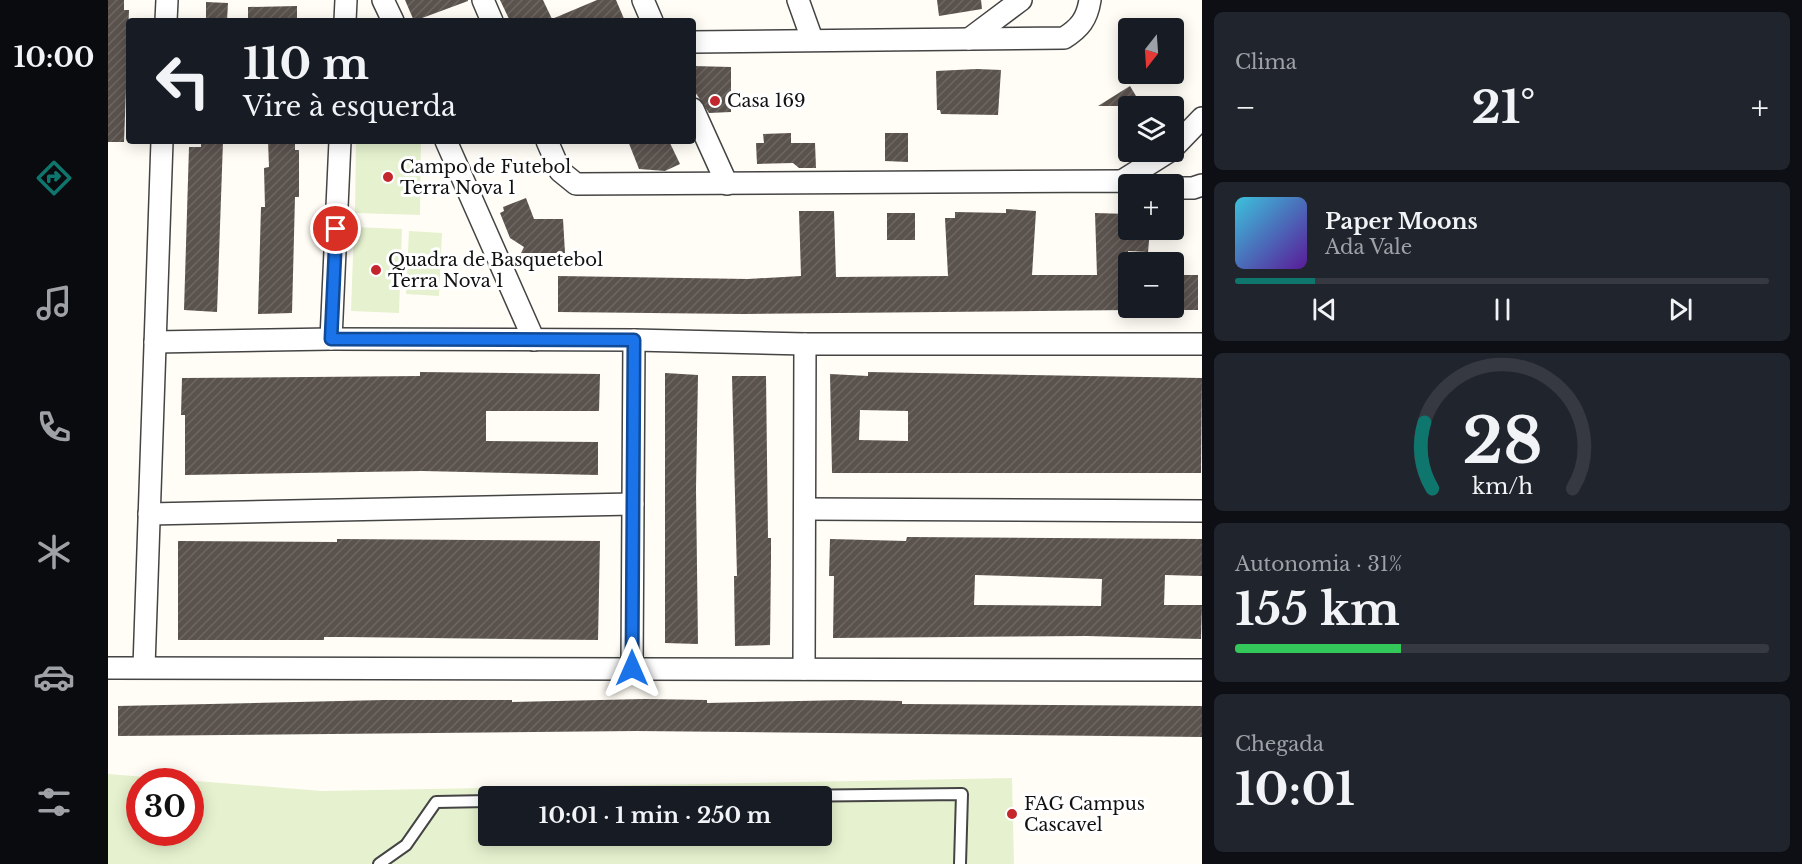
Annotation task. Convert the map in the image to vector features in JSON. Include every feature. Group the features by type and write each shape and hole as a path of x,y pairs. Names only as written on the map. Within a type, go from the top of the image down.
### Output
{"street":[{"path":"166,18 167,0"},
{"path":"383,0 392,18"},
{"path":"483,0 491,18"},
{"path":"643,0 651,18"},
{"path":"798,0 812,39"},
{"path":"969,39 1021,0"},
{"path":"696,42 1064,38 1079,28 1088,14 1090,0"},
{"path":"696,115 728,184"},
{"path":"1184,140 1202,118"},
{"path":"144,667 162,144"},
{"path":"331,339 340,144"},
{"path":"447,144 534,340"},
{"path":"548,144 560,171 576,184 1118,183"},
{"path":"1142,174 1156,162"},
{"path":"1184,188 1202,185"},
{"path":"155,342 331,339 634,340 806,345 1202,344"},
{"path":"632,668 634,340"},
{"path":"804,669 806,345"},
{"path":"149,514 633,504"},
{"path":"805,509 1202,511"},
{"path":"108,668 1202,670"}],"lane":[{"path":"832,795 962,794 960,864"},
{"path":"379,864 406,845 436,802 478,801"}],"green space":[{"name":"Campo de Futebol Terra Nova 1","path":"356,144 421,144 420,215 355,213"},
{"name":"Quadra de Basquetebol Terra Nova 1","path":"354,227 402,229 399,313 351,311"},
{"path":"409,231 442,233 439,296 406,294"},
{"path":"108,774 126,775 126,846 204,846 204,782 322,791 478,788 478,846 832,846 832,786 587,786 1012,778 1014,864 108,864"}],"building":[{"path":"108,0 124,0 124,10 129,10 129,18 126,18 124,142 108,142"},
{"path":"405,0 468,0 422,18 413,18"},
{"path":"500,0 543,0 552,18 509,18"},
{"path":"597,0 616,0 624,18 554,18"},
{"path":"937,0 981,0 982,9 939,16"},
{"path":"206,2 228,3 227,18 206,18"},
{"path":"297,6 297,18 248,18 248,7"},
{"name":"Casa 169","path":"696,66 731,67 731,112 709,113 696,94"},
{"path":"1001,70 998,115 941,114 940,110 937,110 936,71"},
{"path":"1130,86 1136,96 1118,96 1118,106 1098,106"},
{"path":"791,133 791,143 815,143 816,168 799,168 793,163 757,164 756,143 764,143 763,134"},
{"path":"885,133 908,133 908,162 885,161"},
{"path":"201,144 223,144 217,312 184,310 189,147 201,147"},
{"path":"268,144 295,144 295,150 299,150 299,197 295,197 292,313 258,314 261,207 265,207 264,168 269,167"},
{"path":"629,144 670,144 680,164 665,171 639,169"},
{"path":"526,198 534,219 563,219 565,253 521,253 524,247 510,238 500,213 504,211 503,207"},
{"path":"1006,209 1036,211 1032,275 1097,275 1095,213 1118,214 1118,240 1149,240 1148,252 1118,252 1118,310 743,314 558,312 558,276 748,279 801,276 799,211 834,211 836,277 948,276 945,218 955,218 955,212 1006,213"},
{"path":"887,213 915,213 915,240 887,240"},
{"path":"1184,275 1198,275 1198,310 1184,310"},
{"path":"420,372 600,374 599,411 486,411 486,441 598,442 598,475 422,471 185,475 185,415 181,415 182,378 420,376"},
{"path":"868,372 1202,378 1201,473 832,473 830,374 868,376","holes":["860,410 908,411 908,441 859,440"]},
{"path":"665,373 698,375 696,489 698,644 665,643"},
{"path":"732,376 766,376 768,538 771,538 770,645 735,646 734,576 737,576"},
{"path":"907,537 1202,539 1202,576 1165,575 1164,605 1202,605 1201,639 1087,636 833,638 834,576 829,576 830,539 906,541","holes":["975,575 1102,579 1101,606 974,605"]},
{"path":"337,539 600,541 598,640 324,637 324,640 178,640 178,541 337,542"},
{"path":"384,700 512,700 512,702 707,700 707,703 851,700 902,701 902,704 1202,706 1202,737 636,731 118,736 118,706"}],"place":[{"name":"Casa 169","path":"715,101"},
{"name":"Campo de Futebol Terra Nova 1","path":"388,177"},
{"name":"Quadra de Basquetebol Terra Nova 1","path":"376,270"},
{"name":"FAG Campus Cascavel","path":"1012,814"}],"route":[{"path":"336,229 331,339 634,340 632,668"}]}
